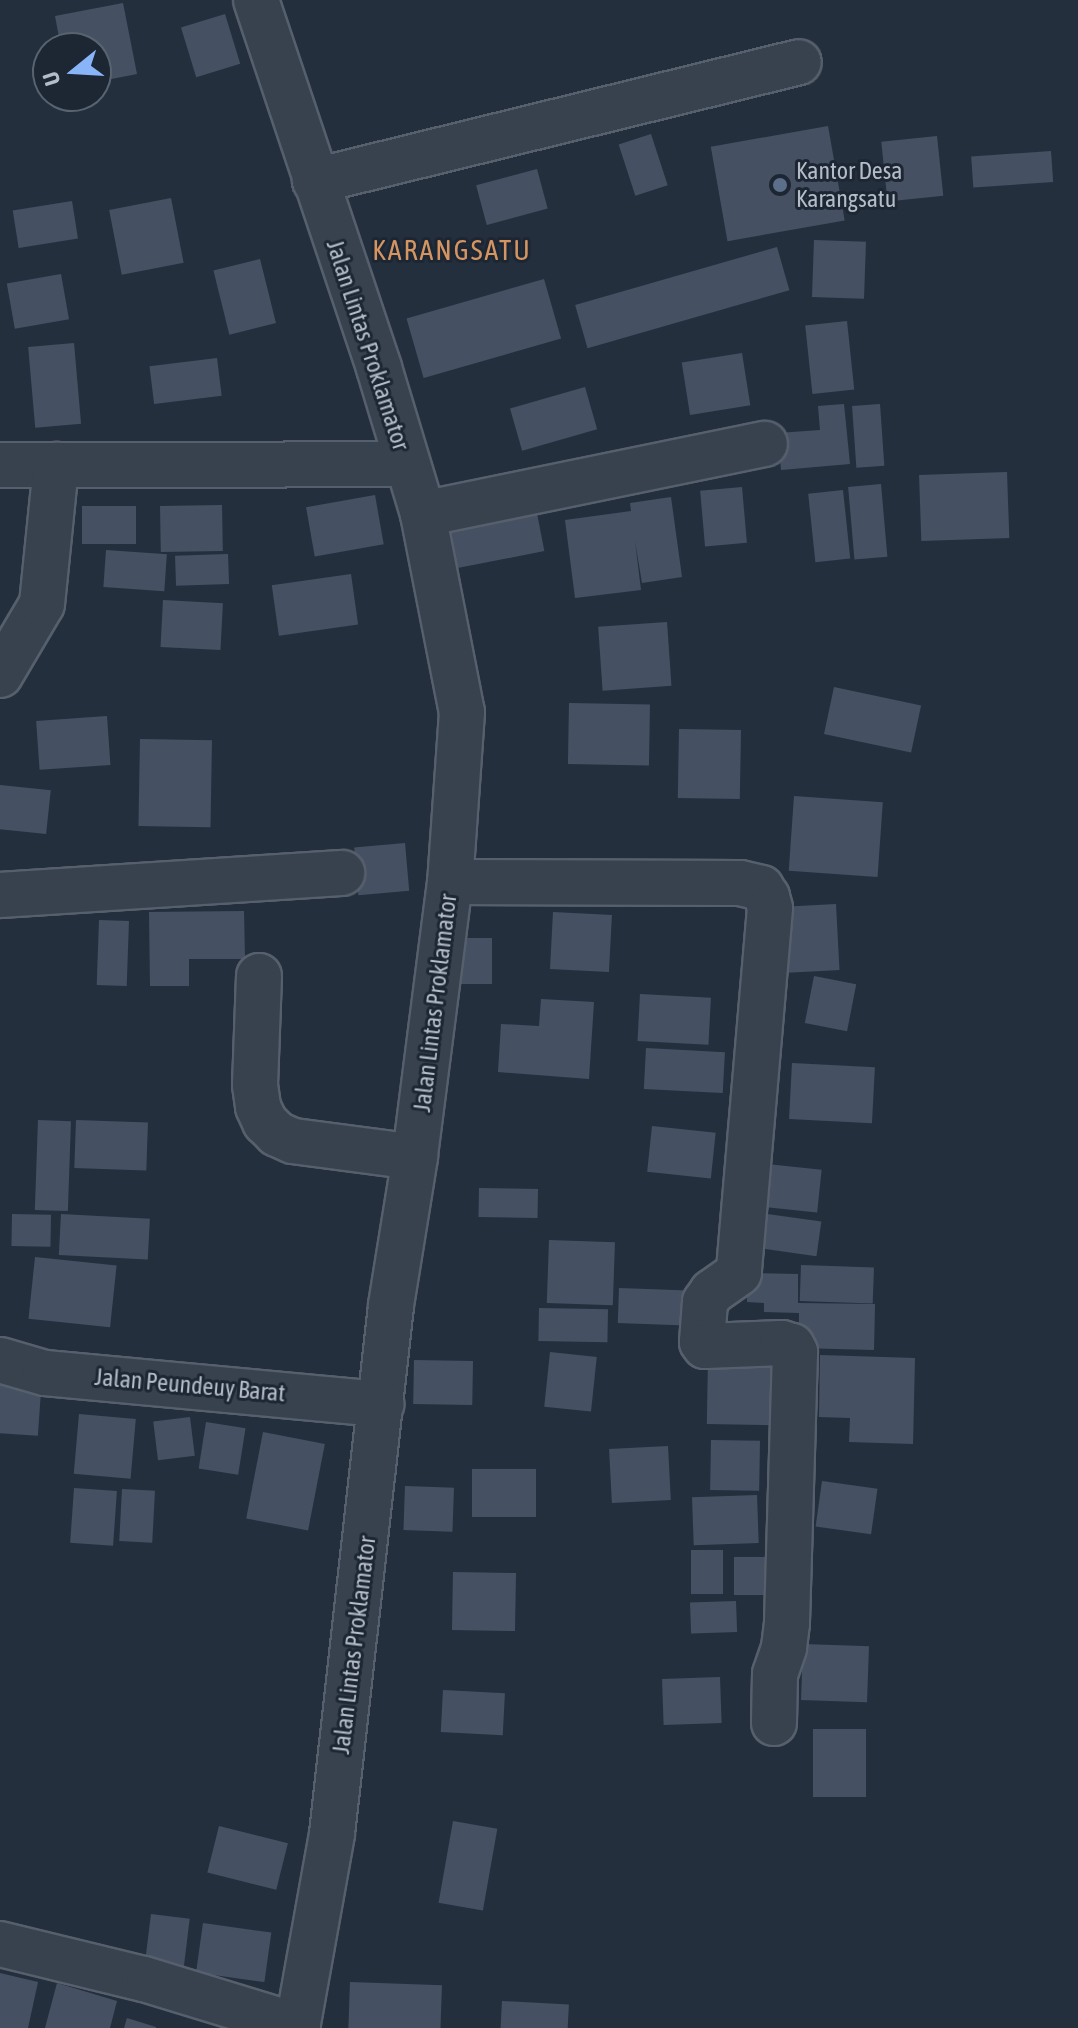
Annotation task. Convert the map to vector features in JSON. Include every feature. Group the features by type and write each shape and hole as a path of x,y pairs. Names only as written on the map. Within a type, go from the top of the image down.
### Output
{"street":[{"name":"Jalan Lintas Proklamator","path":"256,0 379,368 423,514 461,695 450,882 415,1157 391,1306 332,1834 298,2027"},
{"path":"315,181 799,62"},
{"path":"423,514 765,444"},
{"path":"0,465 406,464"},
{"path":"0,675 42,604 56,465"},
{"path":"0,895 342,873"},
{"path":"450,882 740,883 761,888 767,897 770,908 739,1273 712,1292 705,1302 702,1342 705,1346 782,1343 792,1346 795,1352 787,1623 784,1648 775,1674 774,1723"},
{"path":"259,976 255,1085 258,1107 265,1122 277,1134 293,1141 415,1157"},
{"name":"Jalan Peundeuy Barat","path":"0,1360 45,1373 382,1404"},
{"path":"0,1944 144,1979 298,2027"}],"building":[{"path":"123,3 137,74 112,79 112,32 58,32 55,16"},
{"path":"225,14 240,64 196,77 181,27"},
{"name":"Kantor Desa Karangsatu","path":"828,126 845,221 727,241 711,147"},
{"path":"651,134 668,185 635,196 619,145"},
{"path":"937,136 943,196 888,202 881,142"},
{"path":"1051,151 1053,182 973,188 971,157"},
{"path":"537,169 548,209 487,225 476,185"},
{"path":"171,198 184,263 122,275 109,210"},
{"path":"72,201 78,239 19,248 13,210"},
{"path":"814,240 866,242 864,299 812,297"},
{"path":"777,247 789,290 588,348 575,305"},
{"path":"260,259 276,323 229,335 213,271"},
{"path":"61,274 69,319 15,329 7,284"},
{"path":"544,279 561,339 424,378 407,318"},
{"path":"847,321 854,390 812,394 805,325"},
{"path":"74,343 81,424 35,428 28,347"},
{"path":"742,353 750,405 690,415 682,363"},
{"path":"217,358 222,396 154,404 150,366"},
{"path":"585,387 597,429 522,451 510,408"},
{"path":"844,404 850,464 781,470 778,433 820,430 818,406"},
{"path":"880,404 884,466 856,468 852,406"},
{"path":"1007,472 1009,538 921,541 919,475"},
{"path":"881,484 887,557 854,560 848,487"},
{"path":"742,487 747,543 705,546 700,491"},
{"path":"843,490 850,559 815,562 808,494"},
{"path":"375,495 384,544 315,556 306,507"},
{"path":"671,497 682,577 642,583 635,541 641,590 575,598 565,520 631,511 630,503"},
{"path":"535,503 544,551 455,568 446,520"},
{"path":"222,505 223,551 161,552 160,506"},
{"path":"82,506 136,506 136,544 82,544"},
{"path":"106,550 167,554 164,591 103,587"},
{"path":"228,554 229,584 176,586 175,556"},
{"path":"351,574 358,625 279,636 272,585"},
{"path":"163,600 223,603 220,650 161,647"},
{"path":"667,622 671,686 603,691 598,627"},
{"path":"834,687 921,706 911,752 824,734"},
{"path":"569,703 650,704 649,765 568,764"},
{"path":"107,716 110,765 40,770 36,721"},
{"path":"679,729 741,730 740,799 678,798"},
{"path":"140,739 212,740 210,827 138,826"},
{"path":"0,785 51,790 46,834 0,829"},
{"path":"794,796 883,802 878,877 789,871"},
{"path":"405,843 409,891 358,895 354,847"},
{"path":"836,904 839,970 788,973 784,907"},
{"path":"244,911 245,959 189,959 189,986 150,986 149,912"},
{"path":"553,912 612,915 609,972 550,969"},
{"path":"99,920 129,921 127,986 97,985"},
{"path":"459,938 492,938 492,984 459,984"},
{"path":"814,976 856,984 847,1031 805,1023"},
{"path":"640,994 711,998 708,1045 638,1041"},
{"path":"541,999 594,1002 589,1079 498,1072 501,1024 539,1026"},
{"path":"646,1048 725,1052 723,1093 644,1089"},
{"path":"792,1063 875,1067 872,1123 789,1119"},
{"path":"38,1120 71,1121 68,1211 35,1210"},
{"path":"76,1120 148,1123 146,1170 74,1168"},
{"path":"652,1126 716,1133 711,1178 647,1172"},
{"path":"757,1163 822,1170 817,1213 753,1206"},
{"path":"479,1188 538,1189 537,1218 478,1217"},
{"path":"753,1212 821,1222 816,1256 748,1247"},
{"path":"12,1214 51,1215 50,1247 11,1246"},
{"path":"61,1214 150,1219 148,1260 59,1255"},
{"path":"549,1240 615,1242 613,1305 547,1303"},
{"path":"35,1257 117,1266 110,1327 29,1319"},
{"path":"801,1265 874,1268 873,1304 800,1301"},
{"path":"747,1273 798,1274 798,1303 875,1304 874,1350 799,1348 799,1313 764,1312 764,1303 747,1302"},
{"path":"619,1288 688,1290 687,1325 618,1323"},
{"path":"539,1308 608,1309 607,1342 538,1341"},
{"path":"550,1352 597,1357 591,1412 544,1407"},
{"path":"820,1355 915,1358 913,1444 849,1442 850,1418 819,1417"},
{"path":"708,1358 776,1359 775,1425 707,1424"},
{"path":"414,1360 473,1361 472,1405 413,1404"},
{"path":"0,1375 42,1378 38,1436 0,1433"},
{"path":"79,1414 136,1419 131,1479 74,1474"},
{"path":"190,1417 195,1456 158,1460 153,1422"},
{"path":"206,1422 246,1428 238,1475 199,1468"},
{"path":"263,1432 325,1444 308,1530 246,1518"},
{"path":"711,1440 760,1441 759,1491 710,1490"},
{"path":"668,1446 671,1500 612,1503 609,1449"},
{"path":"472,1469 536,1469 536,1517 472,1517"},
{"path":"822,1481 877,1489 871,1534 816,1527"},
{"path":"405,1486 454,1488 452,1532 403,1530"},
{"path":"74,1488 117,1491 113,1546 70,1543"},
{"path":"122,1489 155,1491 152,1543 119,1541"},
{"path":"757,1495 759,1543 694,1545 692,1497"},
{"path":"691,1550 723,1550 723,1594 691,1594"},
{"path":"734,1557 765,1557 765,1595 734,1595"},
{"path":"453,1572 516,1573 515,1631 452,1630"},
{"path":"736,1601 737,1632 691,1634 690,1603"},
{"path":"803,1644 869,1646 867,1702 801,1700"},
{"path":"720,1677 722,1723 664,1725 662,1679"},
{"path":"443,1690 505,1693 503,1735 441,1732"},
{"path":"813,1729 866,1729 866,1797 813,1797"},
{"path":"453,1821 497,1829 483,1911 439,1903"},
{"path":"219,1826 288,1843 276,1890 207,1873"},
{"path":"151,1914 190,1919 183,1975 144,1971"},
{"path":"203,1923 271,1933 264,1982 196,1973"},
{"path":"0,1973 38,1982 28,2028 0,2028"},
{"path":"350,1982 442,1985 440,2028 348,2028"},
{"path":"57,1983 117,2001 110,2028 45,2028"},
{"path":"502,2001 569,2005 568,2028 501,2028"},
{"path":"127,2018 156,2027 156,2028 124,2028"}],"place":[{"name":"Kantor Desa Karangsatu","path":"780,185"}],"district":[{"name":"KARANGSATU","path":"452,250"}]}
